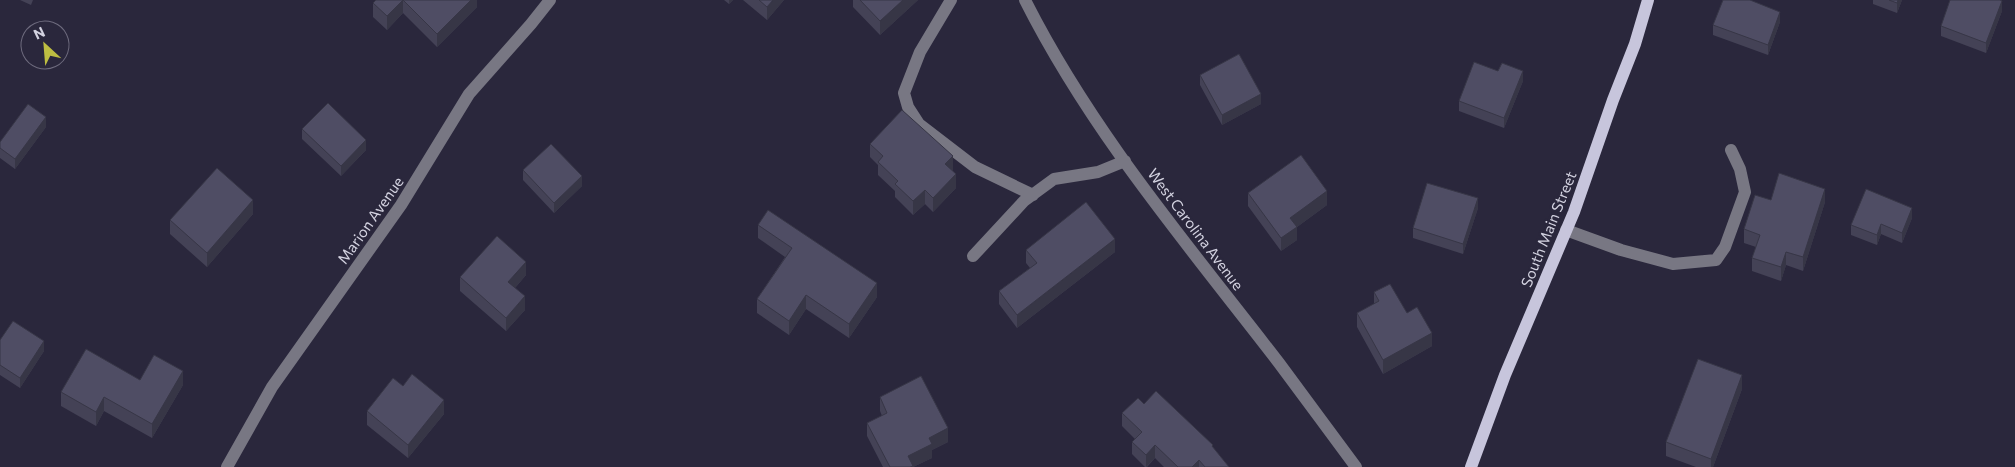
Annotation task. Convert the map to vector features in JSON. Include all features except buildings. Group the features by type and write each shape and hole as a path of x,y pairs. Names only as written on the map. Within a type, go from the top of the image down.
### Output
{"main road":[{"name":"South Main Street","path":"1471,467 1505,375 1566,230 1635,44 1648,0"}],"street":[{"name":"Marion Avenue","path":"227,467 272,387 401,205 469,94 550,0"},
{"path":"951,0 920,52 904,93 908,107 919,124 975,166 1033,195"},
{"name":"West Carolina Avenue","path":"1025,0 1046,42 1099,126 1356,467"},
{"path":"1566,230 1621,250 1673,264 1716,260 1725,248 1745,192 1740,169 1731,150"},
{"path":"973,256 1024,201 1054,179 1098,172 1124,161"}]}
